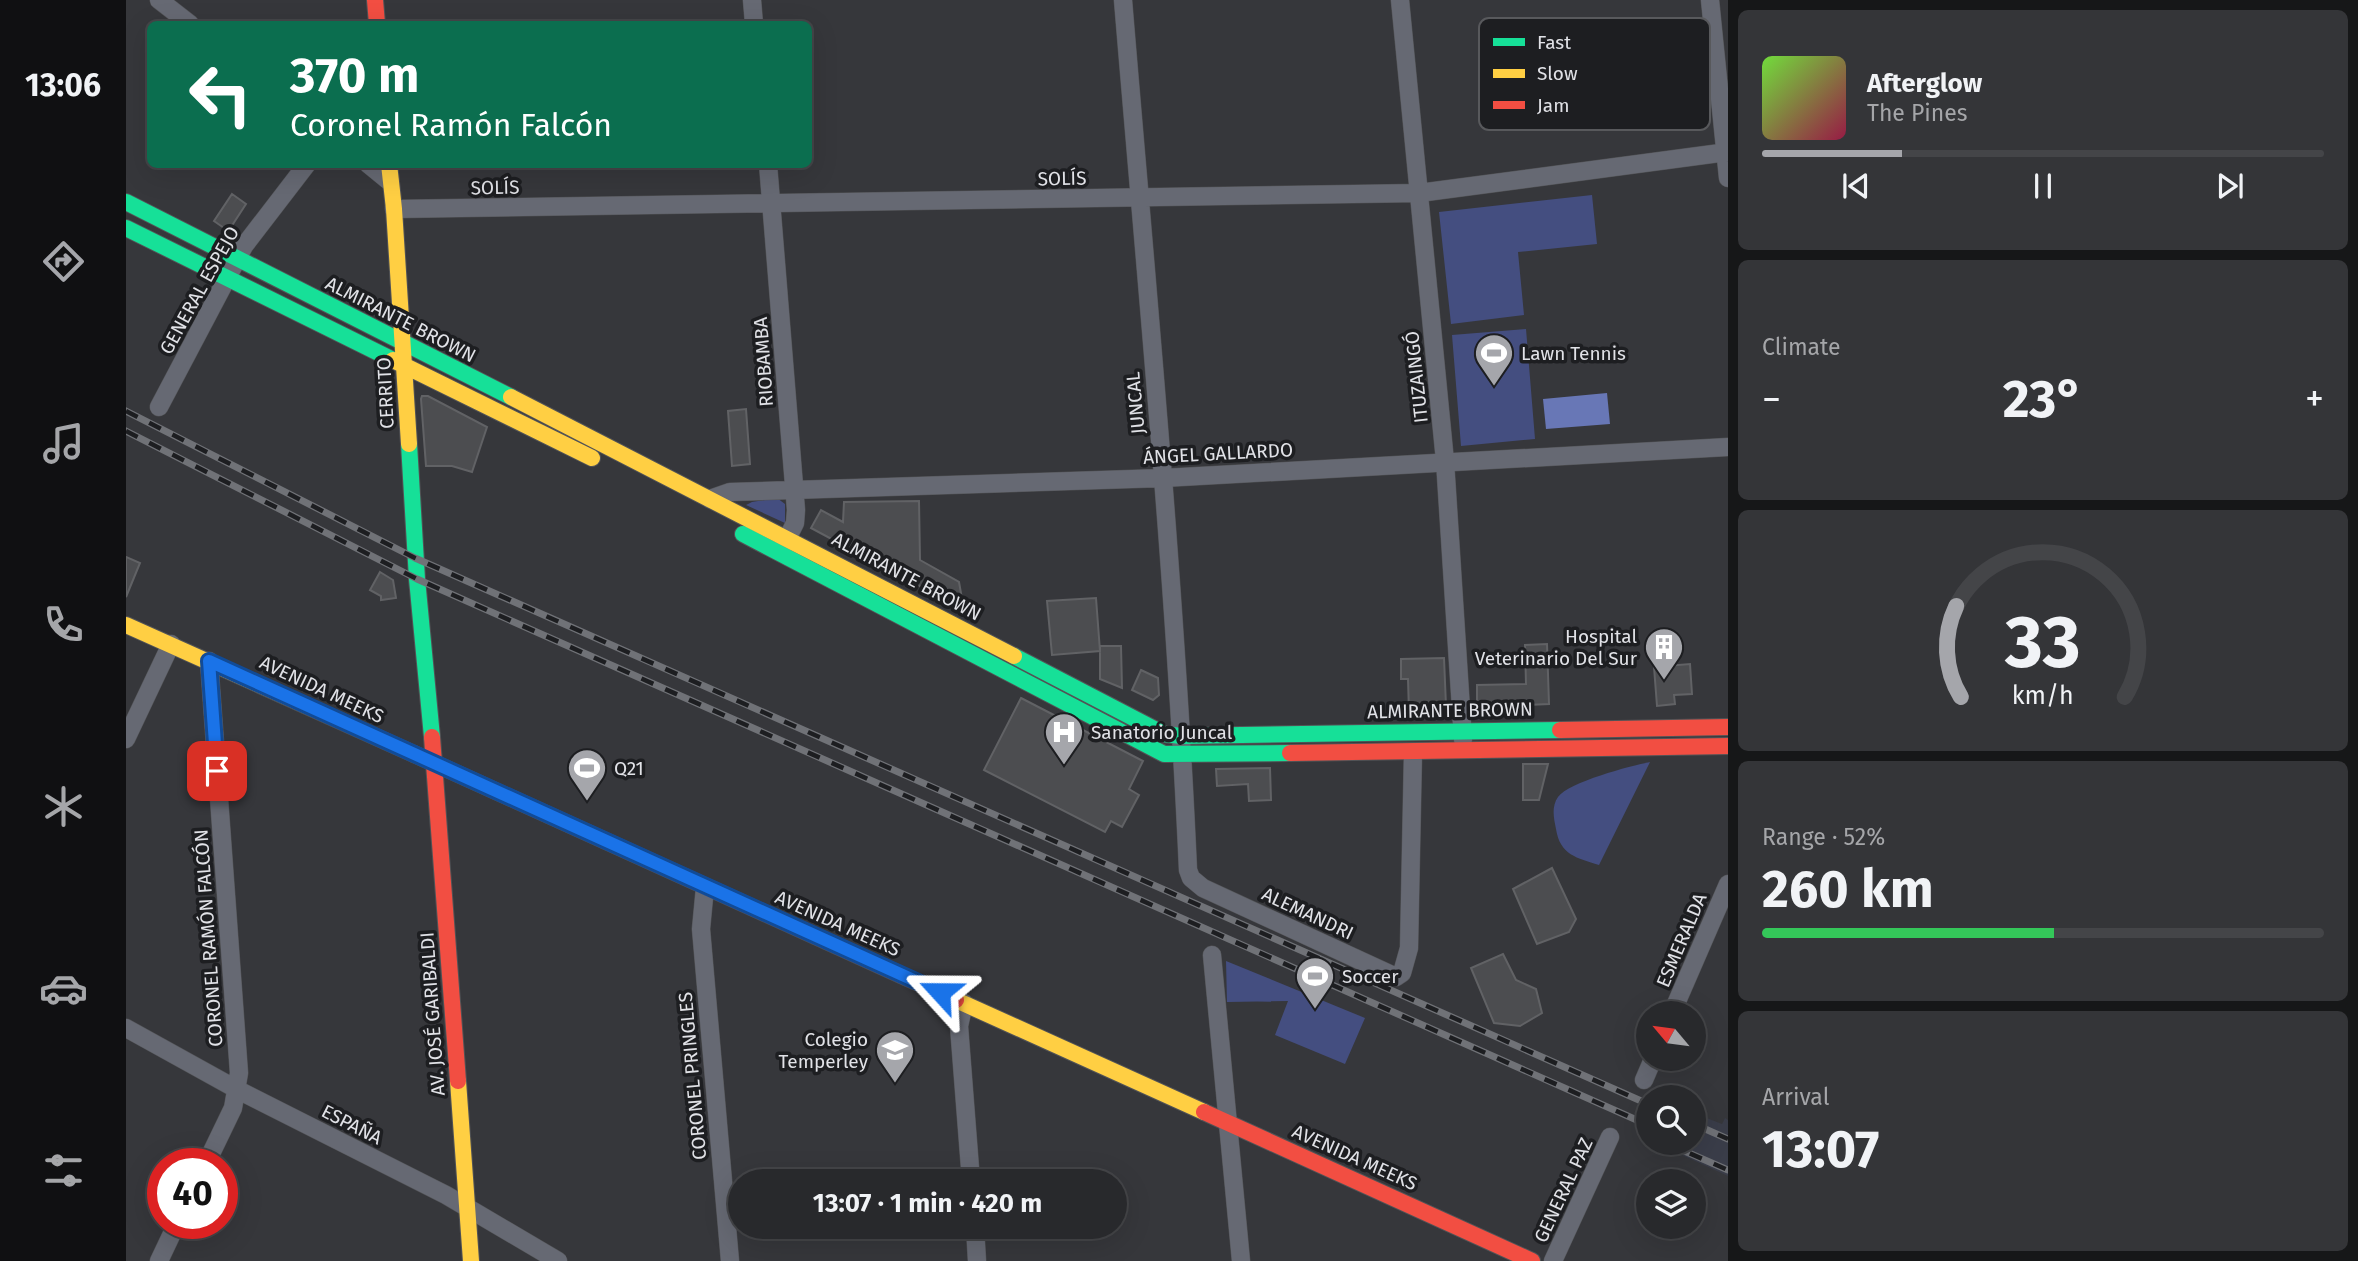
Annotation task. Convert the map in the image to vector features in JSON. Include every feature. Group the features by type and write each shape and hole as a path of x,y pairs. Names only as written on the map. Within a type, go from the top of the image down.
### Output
{"main road":[{"path":"375,0 377,21"},
{"name":"CERRITO","path":"390,173 417,579 434,764"},
{"name":"ALMIRANTE BROWN","path":"126,202 710,499 784,545 1155,751 1183,755 1728,746"},
{"name":"ALMIRANTE BROWN","path":"126,228 608,466"},
{"name":"ALMIRANTE BROWN","path":"632,478 784,545 1154,730 1172,736 1728,727"},
{"name":"AVENIDA MEEKS","path":"126,625 1532,1261"},
{"name":"AV. JOSÉ GARIBALDI","path":"434,764 471,1261"}],"street":[{"path":"159,0 186,21"},
{"path":"752,0 754,21"},
{"name":"JUNCAL","path":"1123,0 1163,478 1183,755 1188,870 1197,884"},
{"name":"ITUZAINGÓ","path":"1400,0 1445,461 1463,751"},
{"path":"1710,0 1728,178"},
{"name":"SOLÍS","path":"394,209 1419,193 1727,152"},
{"name":"GENERAL ESPEJO","path":"159,407 251,236 304,168"},
{"name":"RIOBAMBA","path":"768,168 795,523 784,545"},
{"name":"ÁNGEL GALLARDO","path":"710,499 730,492 1163,478 1728,447"},
{"path":"126,739 171,644"},
{"name":"CORONEL RAMÓN FALCÓN","path":"209,661 239,1059 238,1090 233,1108 214,1148"},
{"name":"ALEMANDRI","path":"1197,884 1391,975 1402,973 1409,948 1413,752"},
{"name":"ESMERALDA","path":"1677,1001 1728,884"},
{"name":"CORONEL PRINGLES","path":"705,887 701,929 730,1261"},
{"path":"1212,955 1241,1261"},
{"path":"964,1003 959,1026 970,1169"},
{"name":"ESPAÑA","path":"126,1028 238,1090 467,1207 558,1261"},
{"path":"1644,1080 1648,1071"},
{"name":"GENERAL PAZ","path":"1553,1261 1610,1137"},
{"path":"159,1261 169,1239"},
{"path":"976,1239 977,1261"}],"shaded area":[{"path":"1592,195 1597,244 1518,252 1524,315 1451,324 1439,212"},
{"name":"Lawn Tennis","path":"1526,329 1535,439 1461,446 1452,335"},
{"path":"1607,393 1610,424 1546,429 1543,399"},
{"path":"777,498 785,504 785,523 746,505 752,502"},
{"path":"1650,762 1599,865 1571,854 1561,845 1554,821 1554,809 1558,797 1564,791 1587,780"},
{"name":"Soccer","path":"1226,961 1365,1018 1345,1064 1275,1035 1288,1001 1227,1002"},
{"path":"1706,1118 1722,1124 1725,1118 1728,1120 1728,1176 1682,1155 1706,1155"}],"building":[{"path":"232,194 246,204 231,227 224,228 214,221"},
{"path":"422,396 428,396 487,427 472,472 452,466 426,466"},
{"path":"746,409 750,464 732,466 728,411"},
{"path":"919,501 920,560 959,582 964,610 811,528 821,510 843,522 844,502"},
{"path":"126,557 140,563 126,597"},
{"path":"380,572 393,580 396,598 381,600 381,596 370,590"},
{"path":"1096,598 1100,651 1052,655 1047,601"},
{"path":"1547,644 1549,704 1527,705 1527,710 1485,712 1477,706 1477,685 1526,684 1525,645"},
{"path":"1100,646 1121,646 1122,688 1100,679"},
{"path":"1444,658 1446,706 1439,712 1409,713 1408,679 1401,679 1401,659"},
{"path":"1690,664 1692,694 1674,695 1675,704 1657,706 1654,667"},
{"path":"1141,670 1158,678 1159,695 1153,700 1132,690"},
{"name":"Sanatorio Juncal","path":"1021,698 1143,761 1129,789 1139,795 1122,827 1111,821 1105,832 984,770"},
{"path":"1523,764 1548,764 1539,800 1523,800"},
{"path":"1270,768 1271,800 1249,801 1248,784 1217,786 1216,769"},
{"path":"1552,868 1576,919 1569,932 1537,944 1513,889"},
{"path":"1503,954 1516,980 1536,989 1542,1013 1520,1026 1494,1023 1471,968"}],"railway":[{"path":"126,411 415,558 1636,1099"},
{"path":"126,431 417,579 1636,1120"},
{"path":"1706,1129 1728,1139"},
{"path":"1694,1155 1728,1170"}],"traffic: fast":[{"path":"126,202 511,397"},
{"path":"126,228 393,360"},
{"path":"409,444 417,579 432,737"},
{"path":"743,534 1164,754 1290,753"},
{"path":"1014,656 1164,734 1181,736 1560,730"}],"traffic: slow":[{"path":"389,168 409,444"},
{"path":"393,360 592,458"},
{"path":"511,397 1014,656"},
{"path":"126,625 414,754"},
{"path":"956,1000 1204,1112"},
{"path":"458,1081 471,1261"}],"traffic: jam":[{"path":"375,0 377,21"},
{"path":"1560,730 1728,727"},
{"path":"432,737 458,1081"},
{"path":"1290,753 1728,746"},
{"path":"414,754 956,1000"},
{"path":"1204,1112 1532,1261"}],"place":[{"name":"Lawn Tennis","path":"1494,387"},
{"name":"Hospital Veterinario Del Sur","path":"1664,681"},
{"name":"Sanatorio Juncal","path":"1064,766"},
{"name":"Q21","path":"587,802"},
{"name":"Soccer","path":"1315,1010"},
{"name":"Colegio Temperley","path":"895,1084"}],"route":[{"path":"217,771 209,661 940,992"}]}
